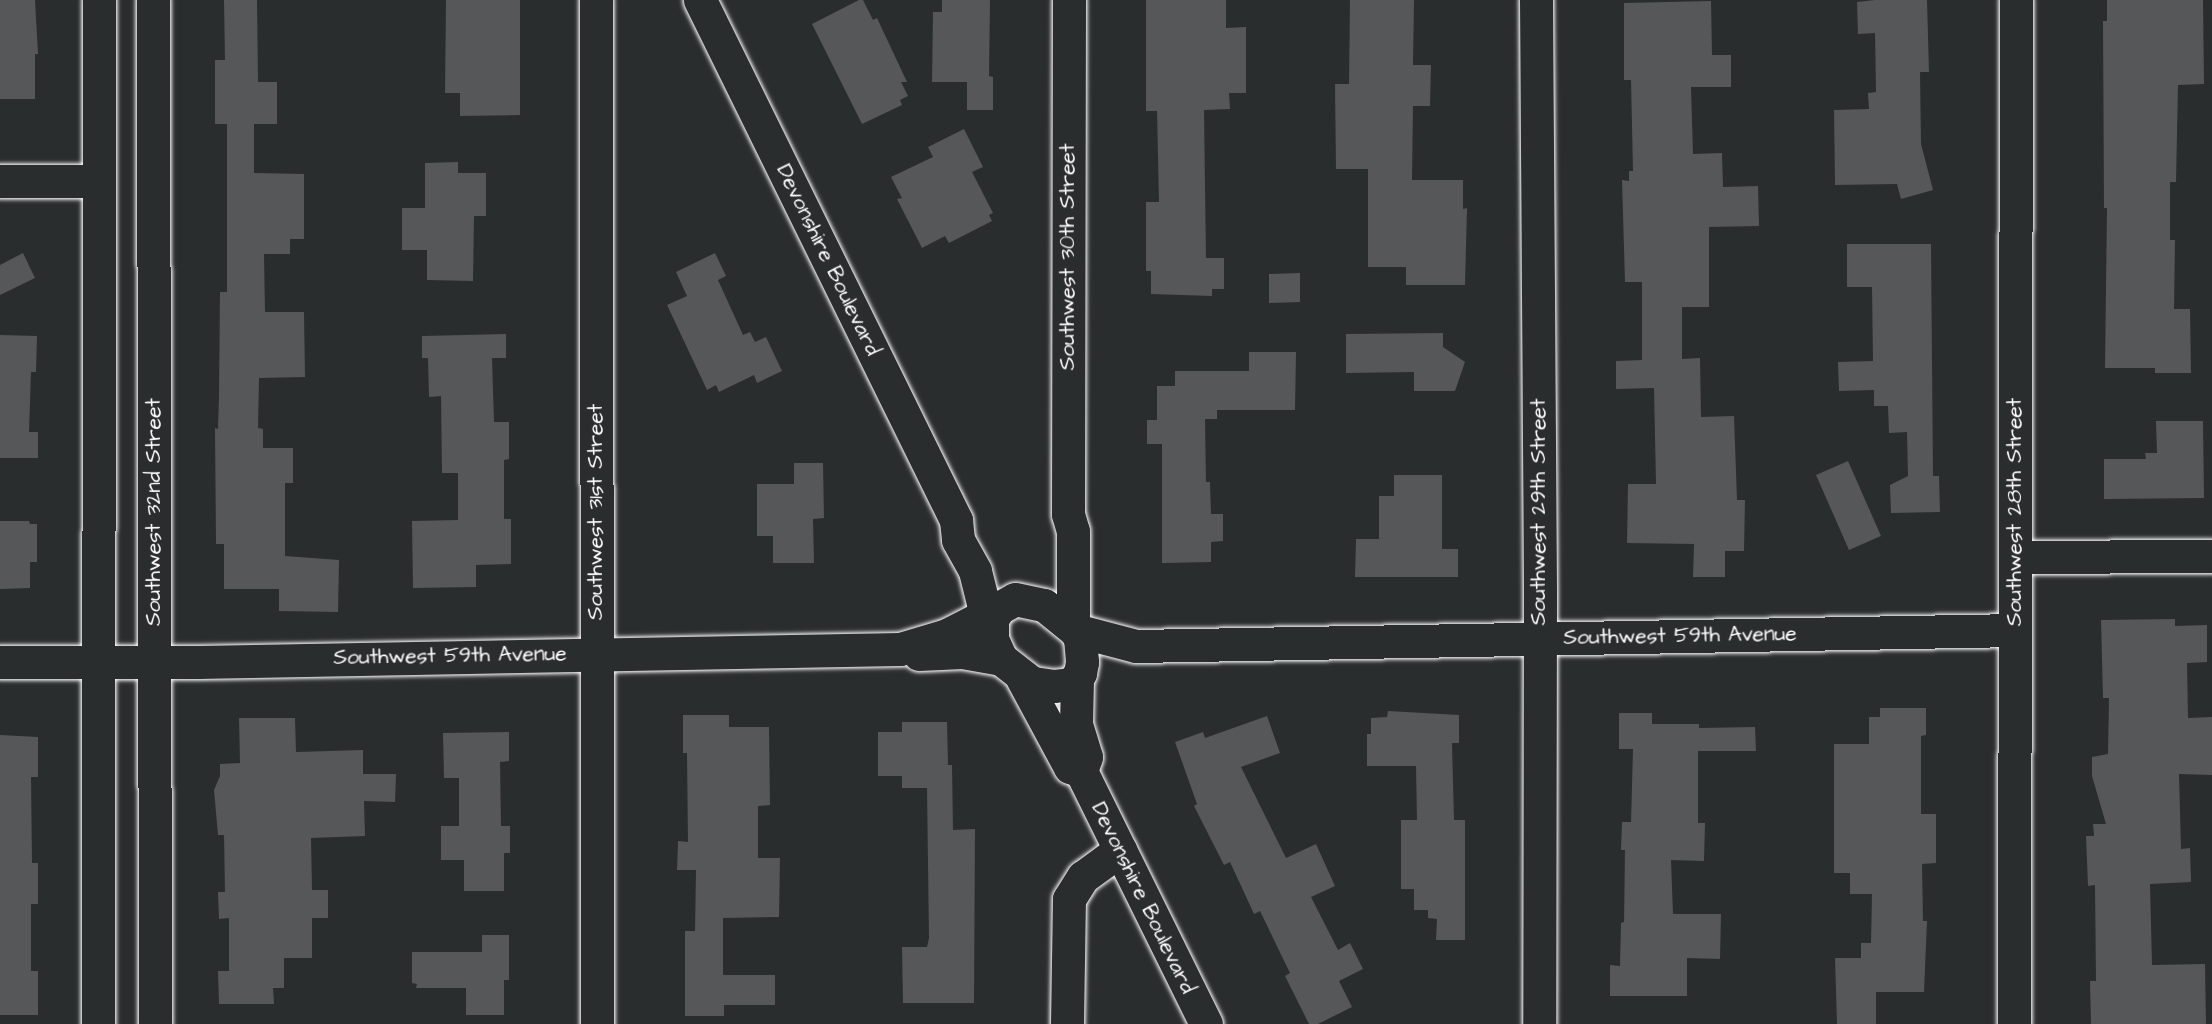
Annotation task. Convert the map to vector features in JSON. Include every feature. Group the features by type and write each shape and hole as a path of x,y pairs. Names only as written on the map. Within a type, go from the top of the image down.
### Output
{"street":[{"path":"98,1024 99,0"},
{"name":"Southwest 32nd Street","path":"153,0 155,1024"},
{"name":"Southwest 31st Street","path":"596,0 597,1024"},
{"name":"Devonshire Boulevard","path":"700,0 956,520 958,540 975,571 984,603 993,618"},
{"name":"Southwest 30th Street","path":"1069,0 1068,514 1073,531 1074,629"},
{"name":"Southwest 29th Street","path":"1536,0 1540,639 1539,1024"},
{"name":"Southwest 28th Street","path":"2014,1024 2016,0"},
{"path":"0,181 99,181"},
{"name":"Southwest 30th Street","path":"1029,599 1054,579 1062,526 1068,514"},
{"name":"Devonshire Boulevard","path":"956,520 969,530 996,575 1029,599"},
{"path":"2015,557 2212,556"},
{"path":"1029,599 1054,611 1074,629 1082,649 1078,677 1066,686 1054,686 1011,668 992,639 993,618 1007,602 1029,599"},
{"name":"Southwest 59th Avenue","path":"0,662 154,662 597,652 900,649 947,635 977,620 993,618"},
{"name":"Southwest 59th Avenue","path":"1074,629 1136,646 2014,630"},
{"name":"Southwest 59th Avenue","path":"1078,677 1104,658 1136,646"},
{"name":"Southwest 59th Avenue","path":"900,649 912,654 962,652 1011,668"},
{"name":"Devonshire Boulevard","path":"1011,668 1070,767 1081,771 1206,1024"},
{"name":"Devonshire Boulevard","path":"1078,677 1076,723 1086,757 1081,771"},
{"path":"1067,1024 1069,899 1083,877 1120,850"}],"building":[{"path":"0,0 35,0 38,54 35,54 35,99 0,99"},
{"path":"224,0 257,0 258,82 277,82 277,124 254,124 254,173 304,174 304,239 290,239 290,254 264,254 265,312 304,312 305,377 259,378 258,428 263,429 263,448 293,448 293,483 285,483 285,556 339,560 338,612 279,611 279,589 224,589 224,544 216,544 215,428 218,429 220,292 227,292 227,124 215,124 215,60 225,60"},
{"path":"446,0 520,0 520,115 460,116 460,93 445,93"},
{"path":"863,0 873,20 877,18 907,82 901,82 908,96 900,100 902,105 862,124 812,24"},
{"path":"942,0 990,0 989,76 993,77 993,110 967,110 967,82 932,82 933,12 942,12"},
{"path":"1146,0 1226,0 1226,28 1246,27 1246,93 1229,93 1230,109 1204,110 1206,258 1224,258 1224,289 1212,289 1212,296 1151,294 1151,271 1146,271 1146,202 1159,202 1157,111 1146,111"},
{"path":"1350,0 1414,0 1413,65 1431,65 1430,106 1413,106 1412,180 1463,180 1463,209 1467,208 1465,285 1406,285 1406,267 1368,267 1368,169 1336,169 1335,84 1349,84"},
{"path":"1927,0 1929,72 1920,72 1921,144 1933,190 1901,199 1897,184 1835,185 1834,110 1869,109 1868,93 1876,92 1875,33 1858,34 1857,2"},
{"path":"2107,0 2203,0 2204,84 2178,85 2176,182 2170,182 2170,240 2175,240 2174,309 2190,309 2191,373 2155,373 2155,368 2105,368 2107,208 2104,208 2103,21 2107,21"},
{"path":"1711,1 1712,55 1731,55 1731,87 1691,87 1693,154 1722,153 1723,187 1758,186 1759,226 1709,227 1709,307 1682,307 1682,359 1700,358 1701,417 1734,416 1737,500 1745,500 1744,551 1725,551 1725,577 1693,577 1694,544 1627,543 1628,484 1656,484 1654,388 1616,389 1616,361 1642,360 1642,282 1625,282 1622,180 1629,181 1629,171 1633,171 1631,80 1624,80 1624,3"},
{"path":"964,129 983,167 972,172 993,213 989,215 992,221 949,243 945,236 922,248 897,199 902,198 891,177 933,157 928,147"},
{"path":"458,162 458,173 486,173 486,216 474,216 473,281 427,280 427,250 402,250 402,208 425,208 425,163"},
{"path":"1847,244 1931,244 1933,476 1939,476 1940,512 1891,513 1890,485 1908,476 1907,432 1889,433 1888,406 1874,406 1874,390 1839,391 1838,362 1873,361 1872,287 1847,287"},
{"path":"23,253 35,278 0,295 0,265"},
{"path":"715,253 726,276 718,280 743,335 750,332 755,342 766,337 782,371 757,383 754,375 719,392 716,385 707,390 667,305 687,296 676,272"},
{"path":"1300,273 1300,302 1269,303 1269,274"},
{"path":"1443,333 1443,347 1465,362 1455,391 1414,391 1414,372 1346,373 1346,334"},
{"path":"506,334 506,358 492,358 494,422 509,422 509,459 504,460 504,519 511,519 511,564 476,565 476,587 413,588 412,521 458,520 458,473 442,473 441,396 429,397 428,358 422,358 422,336"},
{"path":"0,335 37,336 36,372 31,372 29,432 38,432 38,458 0,458"},
{"path":"1249,352 1296,352 1295,410 1217,410 1217,419 1205,419 1206,482 1210,482 1211,514 1223,514 1223,541 1211,542 1211,562 1162,563 1162,444 1147,444 1147,420 1157,420 1157,386 1175,386 1175,371 1249,371"},
{"path":"2156,421 2203,421 2204,498 2104,499 2104,459 2146,459 2145,453 2157,453"},
{"path":"1848,461 1881,536 1849,550 1816,475"},
{"path":"794,463 823,463 824,518 813,519 814,563 773,563 773,536 757,536 757,484 794,484"},
{"path":"1394,475 1442,475 1442,549 1458,549 1458,577 1355,577 1356,539 1379,539 1379,496 1394,496"},
{"path":"0,521 29,521 30,524 37,524 37,562 30,562 30,588 0,589"},
{"path":"2175,619 2175,626 2207,625 2207,662 2187,663 2188,718 2212,717 2212,775 2179,774 2181,849 2190,848 2191,882 2150,884 2152,965 2205,964 2206,1024 2091,1024 2090,981 2096,981 2095,885 2088,886 2086,836 2094,836 2093,824 2106,824 2092,776 2092,757 2108,754 2109,698 2103,698 2101,620"},
{"path":"1880,708 1926,708 1926,735 1921,736 1921,814 1936,814 1936,863 1922,864 1923,921 1927,921 1924,992 1876,992 1876,1024 1837,1024 1835,958 1861,958 1861,943 1871,943 1872,894 1850,894 1850,873 1834,873 1834,744 1869,744 1869,717 1880,717"},
{"path":"1388,711 1459,715 1459,743 1452,743 1454,820 1465,820 1465,940 1436,940 1437,919 1428,918 1428,910 1414,910 1414,889 1401,889 1401,820 1417,820 1416,766 1367,766 1367,734 1371,734 1371,718 1387,717"},
{"path":"1619,713 1652,713 1652,724 1699,724 1699,728 1755,727 1756,751 1698,751 1698,823 1705,823 1704,861 1671,860 1673,914 1721,914 1720,959 1687,958 1687,996 1610,996 1610,965 1620,966 1621,923 1624,922 1625,850 1621,850 1622,822 1631,822 1633,749 1619,749"},
{"path":"683,715 729,715 729,727 769,727 770,805 758,806 758,858 780,858 779,917 723,918 723,975 775,975 775,1005 724,1005 724,1016 685,1016 685,931 695,931 696,870 677,870 678,841 688,842 687,753 683,753"},
{"path":"1267,716 1280,753 1241,767 1286,858 1316,844 1335,886 1311,897 1338,950 1350,943 1363,969 1339,981 1352,1007 1318,1024 1309,1024 1285,976 1290,973 1260,911 1254,914 1230,862 1224,865 1194,806 1197,804 1175,742 1203,732 1205,738"},
{"path":"239,718 295,718 296,752 363,750 363,774 396,774 395,802 364,801 365,836 311,838 312,890 328,890 328,918 312,918 312,958 284,958 284,988 273,988 274,1004 219,1004 218,971 229,971 229,918 219,919 218,892 225,892 224,835 218,835 214,790 220,776 220,764 240,763"},
{"path":"902,722 947,722 948,765 952,765 953,830 975,829 974,1003 903,1003 902,947 927,947 929,938 927,788 902,788 902,776 878,776 878,732 902,732"},
{"path":"509,732 509,761 500,762 501,826 510,826 510,853 504,853 504,891 464,891 464,860 441,860 441,826 459,826 459,778 444,778 443,733"},
{"path":"0,735 38,737 38,777 31,777 32,863 38,863 38,904 31,904 31,971 38,971 38,1015 0,1015"},
{"path":"482,935 509,935 509,980 504,980 504,1015 466,1015 466,988 416,988 417,984 412,983 412,952 482,952"}]}
